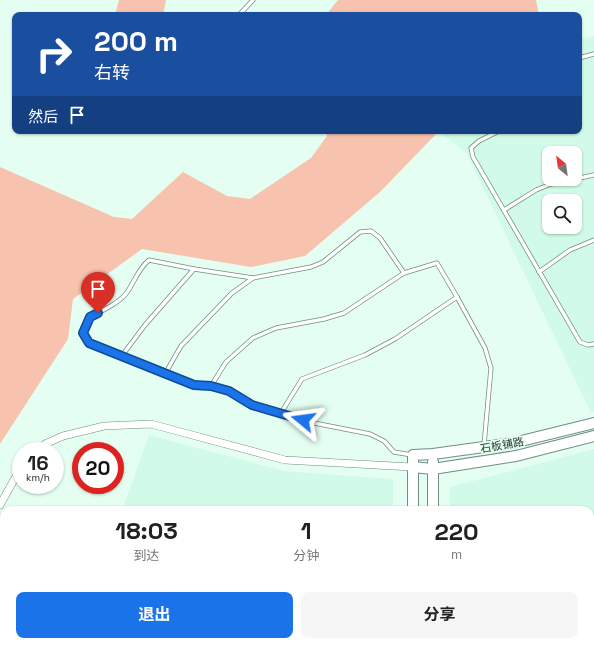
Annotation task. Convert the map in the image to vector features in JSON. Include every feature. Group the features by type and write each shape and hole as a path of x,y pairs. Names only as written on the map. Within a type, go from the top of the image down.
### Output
{"main road":[{"name":"石板铺路","path":"413,455 433,454 513,443 594,423"},
{"name":"石板铺路","path":"412,467 433,469 516,456 594,436"},
{"path":"433,454 433,506"},
{"path":"413,455 413,506"}],"street":[{"path":"50,442 63,436 104,426 151,424 284,460 412,467"},
{"path":"0,505 12,483"}],"lane":[{"path":"242,12 252,0"},
{"path":"582,57 594,54"},
{"path":"493,134 479,141 471,148 473,157 580,342 588,345 594,344"},
{"path":"582,178 594,175"},
{"path":"504,210 536,190 546,186"},
{"path":"404,273 380,238 371,232 360,232 323,262 311,267 253,278 149,260 144,264 127,292 108,308 90,317 83,333 89,343 194,385 211,386 229,391 252,405 281,414 314,423 370,434 384,441 394,452 413,455"},
{"path":"539,272 570,250 594,240"},
{"path":"211,386 226,362 253,338 276,328 324,319 344,313 404,273 437,263 458,297 485,348 491,368 484,447"},
{"path":"121,357 145,325 194,269"},
{"path":"165,374 181,346 232,293 253,278"},
{"path":"281,414 302,379 365,355 395,339 458,297"}],"shaded area":[{"path":"119,0 166,0 164,12 116,12"},
{"path":"338,0 536,0 538,12 328,12"},
{"path":"594,36 594,412 591,413 466,152 442,134 582,134 582,38"},
{"path":"327,134 436,134 380,192 305,256 251,267 142,249 73,299 68,339 0,444 0,167 114,217 132,219 183,172 227,196 250,199 311,158 327,136"},
{"path":"149,435 284,471 393,479 393,506 123,506"},
{"path":"594,449 594,506 450,506 450,487"}],"route":[{"path":"98,313 90,317 83,333 89,343 194,385 211,386 229,391 252,405 303,420"}]}
